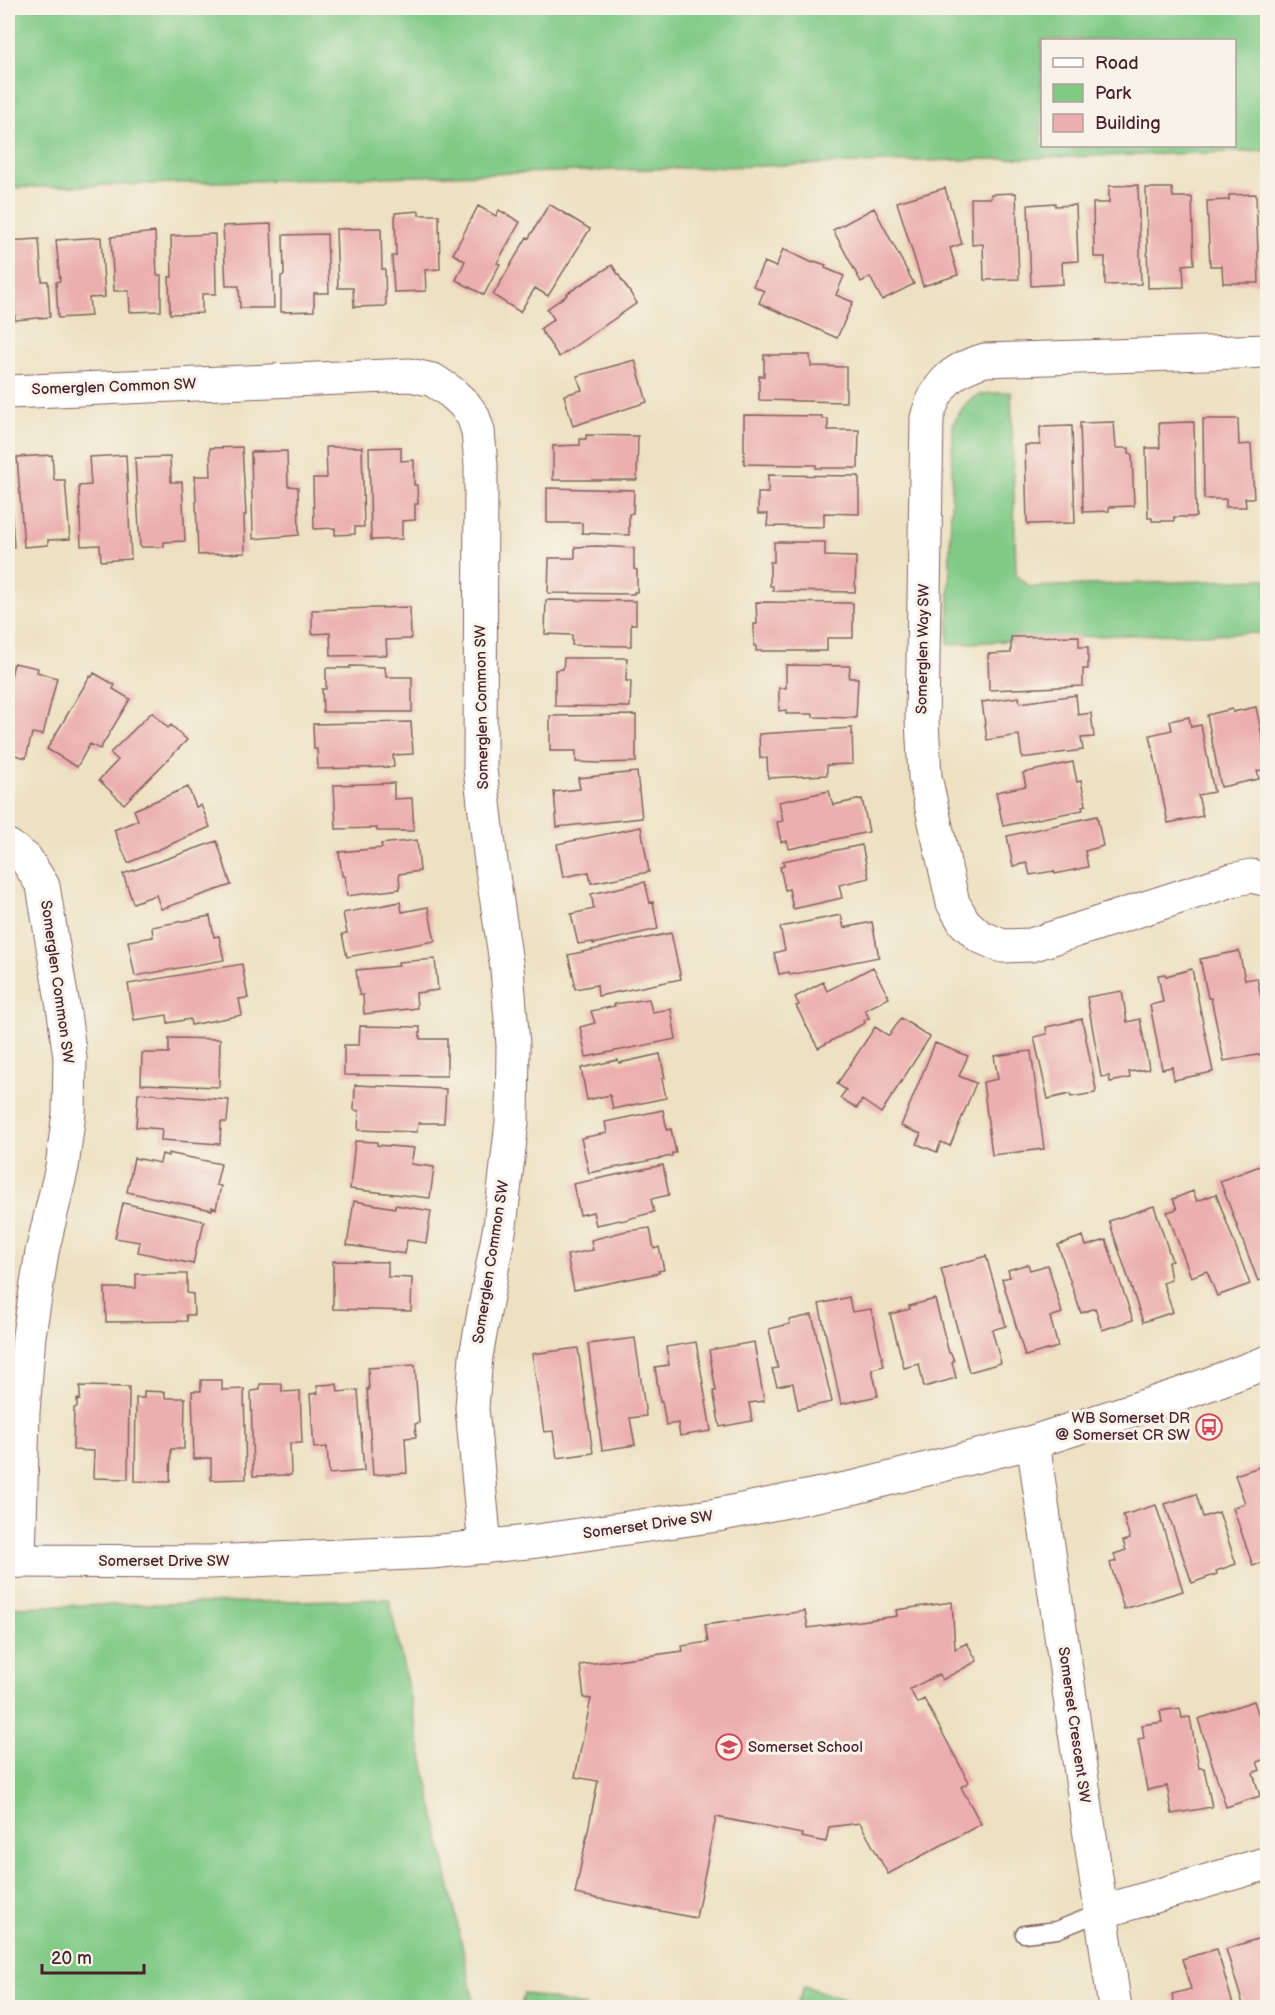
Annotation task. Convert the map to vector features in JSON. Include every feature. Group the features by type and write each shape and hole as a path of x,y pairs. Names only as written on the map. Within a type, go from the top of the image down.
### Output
{"street":[{"name":"Somerglen Way SW","path":"1268,351 985,360 963,368 944,382 935,394 927,418 922,720 925,777 953,903 964,922 979,936 1002,946 1031,945 1232,880 1251,876 1268,880"},
{"name":"Somerglen Common SW","path":"8,392 410,375 433,380 451,392 472,416 478,431 482,465 480,769 507,969 513,1045 512,1122 502,1214 476,1356 472,1408 484,1547"},
{"name":"Somerglen Common SW","path":"8,846 26,859 43,886 70,1058 69,1113 62,1167 42,1252 29,1335 13,1561"},
{"name":"Somerset Drive SW","path":"13,1561 210,1562 432,1552 717,1515 856,1487 1033,1442 1179,1395 1268,1362"},
{"name":"Somerset Crescent SW","path":"1033,1442 1115,2007"},
{"path":"1101,1912 1268,1863"}],"lane":[{"path":"1024,1935 1057,1930 1101,1912"}],"green space":[{"path":"8,8 1267,8 1267,151 8,188"},
{"path":"1011,392 1016,575 1030,587 1267,579 1267,633 1118,635 948,644 953,425 964,406 975,397 990,393"},
{"path":"389,1599 475,2007 8,2007 8,1607"},
{"path":"804,1986 866,2007 796,2007"},
{"path":"524,1993 587,2007 521,2007"}],"building":[{"path":"1138,185 1141,284 1105,285 1105,257 1094,257 1093,203 1109,203 1109,186"},
{"path":"945,188 962,244 950,248 958,275 923,286 897,202"},
{"path":"1146,188 1172,188 1173,197 1192,197 1194,264 1183,265 1184,287 1148,288"},
{"path":"1016,193 1019,279 984,280 983,244 972,245 971,198 991,198 991,194"},
{"path":"1256,194 1259,283 1223,283 1222,266 1210,266 1207,201 1229,200 1229,195"},
{"path":"1264,196 1268,196 1268,270 1266,270"},
{"path":"1055,203 1055,206 1076,205 1078,261 1062,262 1063,284 1031,286 1028,205"},
{"path":"549,204 590,229 548,296 535,288 520,312 493,295"},
{"path":"478,206 496,216 499,210 520,222 497,263 500,264 484,295 456,280 465,261 453,254"},
{"path":"874,208 914,284 882,300 870,277 861,282 833,230"},
{"path":"419,211 419,215 439,215 440,269 425,270 426,291 394,292 392,256 396,256 395,213"},
{"path":"271,224 274,308 240,308 239,286 226,286 223,226"},
{"path":"381,228 386,306 354,307 353,288 338,288 336,229"},
{"path":"155,232 157,275 161,275 161,311 130,312 129,291 114,291 111,237"},
{"path":"215,234 216,294 202,294 202,313 170,314 171,236"},
{"path":"327,234 329,293 314,293 314,311 281,312 281,276 284,275 283,235"},
{"path":"101,237 105,297 89,298 91,316 58,318 56,282 60,281 56,240"},
{"path":"39,239 42,281 48,281 50,317 15,320 13,300 8,300 8,241"},
{"path":"783,249 813,263 814,261 826,265 825,268 844,276 836,295 853,302 837,338 759,303 764,291 753,286 764,262 776,267"},
{"path":"612,265 637,303 559,357 540,329 554,319 547,309"},
{"path":"764,355 810,355 811,366 846,367 846,402 759,400 759,376 764,376"},
{"path":"635,360 647,402 573,426 564,395 582,390 577,376"},
{"path":"744,415 822,416 822,419 828,419 828,430 859,430 858,468 744,464"},
{"path":"1203,419 1238,419 1239,445 1251,444 1254,498 1245,498 1246,507 1226,507 1226,499 1204,499"},
{"path":"1114,422 1116,448 1129,448 1129,453 1132,454 1134,506 1109,507 1109,511 1083,512 1080,423"},
{"path":"1194,422 1196,517 1174,517 1174,521 1152,521 1152,518 1148,518 1146,448 1160,448 1159,423"},
{"path":"1072,426 1075,523 1027,524 1025,445 1040,445 1040,427"},
{"path":"586,435 638,436 637,480 553,480 553,446 580,445 580,439 586,439"},
{"path":"242,447 246,515 244,515 245,553 198,555 195,476 211,476 210,448"},
{"path":"326,447 362,447 364,527 355,527 355,534 335,535 335,528 314,529 313,478 327,478"},
{"path":"401,447 401,461 414,460 414,485 417,485 418,504 415,504 415,520 402,521 402,539 371,540 369,448"},
{"path":"287,451 288,486 298,487 299,535 253,539 251,452"},
{"path":"52,455 54,480 65,480 70,539 48,540 48,545 24,547 17,457"},
{"path":"126,455 131,559 101,561 100,545 81,546 79,486 91,485 89,457"},
{"path":"170,457 171,482 182,482 185,541 164,542 164,547 140,547 135,458"},
{"path":"768,475 859,476 859,514 824,513 824,527 767,526 768,514 758,514 758,493 768,493"},
{"path":"9,478 14,547 8,547"},
{"path":"547,488 634,490 633,513 629,514 629,535 582,533 582,523 547,523"},
{"path":"774,542 825,542 825,556 856,557 855,592 773,591 773,586 770,586 770,562 774,562"},
{"path":"575,547 634,548 637,592 634,594 548,593 549,558 575,558"},
{"path":"546,600 636,601 636,624 631,624 631,646 572,645 572,635 545,634"},
{"path":"756,602 853,603 853,638 827,638 827,651 756,651 754,624 757,624"},
{"path":"410,607 411,639 386,640 387,655 331,656 330,633 312,634 312,610"},
{"path":"1079,636 1079,647 1088,647 1088,669 1083,669 1083,686 989,690 988,654 1011,653 1011,637"},
{"path":"564,658 627,658 626,681 631,681 630,707 555,706 555,670 563,669"},
{"path":"14,663 38,668 37,672 57,678 43,735 32,733 26,758 8,753 8,689"},
{"path":"786,665 850,666 849,678 858,678 856,718 813,717 813,714 786,714 786,710 779,711 779,688 786,688"},
{"path":"350,666 385,667 386,677 412,677 412,712 323,712 322,689 326,689 326,668 350,668"},
{"path":"94,673 115,685 113,689 130,699 100,749 90,744 77,767 47,749 90,676 92,677"},
{"path":"1076,695 1078,715 1091,713 1094,737 1081,738 1083,750 1022,758 1019,735 987,740 982,702 1019,697 1020,703"},
{"path":"1256,707 1268,764 1267,769 1257,771 1259,779 1221,787 1207,715 1232,709 1233,712"},
{"path":"152,712 168,728 171,725 187,740 124,804 99,780 118,760 110,753"},
{"path":"636,715 636,762 576,762 576,751 550,751 550,716"},
{"path":"1189,717 1191,727 1201,725 1214,792 1198,795 1203,816 1168,823 1150,735 1172,730 1170,721"},
{"path":"411,722 413,754 393,755 394,767 318,769 313,724"},
{"path":"852,728 853,764 827,765 827,775 768,778 767,758 760,758 759,734"},
{"path":"1073,762 1077,782 1081,781 1086,805 1082,806 1083,810 1003,826 996,792 1026,786 1023,773"},
{"path":"637,772 642,818 557,827 554,792 580,789 578,778"},
{"path":"394,783 394,799 412,798 414,831 377,831 377,828 336,829 334,785"},
{"path":"188,787 196,807 201,805 210,827 128,863 114,830 138,820 134,810"},
{"path":"829,791 833,805 862,799 869,832 789,849 787,841 781,842 777,822 783,821 779,802"},
{"path":"1097,816 1103,846 1085,851 1088,867 1055,874 1054,871 1030,875 1027,863 1013,866 1007,836"},
{"path":"641,827 649,872 591,883 589,872 563,877 557,844"},
{"path":"417,840 420,871 399,874 400,889 347,896 339,852 382,848 381,844"},
{"path":"217,841 231,885 161,909 156,895 133,903 123,874"},
{"path":"862,845 869,878 839,885 842,898 793,909 789,889 785,890 780,867 784,866 783,861"},
{"path":"645,882 650,903 653,902 658,929 593,944 593,942 578,944 571,914 594,909 591,894"},
{"path":"400,902 402,912 428,907 435,941 347,957 342,934 347,933 343,913"},
{"path":"841,915 844,928 872,922 879,957 790,975 789,972 779,974 774,953 785,950 780,927"},
{"path":"210,916 214,937 219,936 224,960 135,976 128,941 153,937 152,927"},
{"path":"671,933 681,979 598,996 597,985 575,989 568,955"},
{"path":"1239,951 1245,980 1257,978 1268,1032 1268,1053 1224,1061 1200,959"},
{"path":"435,959 438,990 416,993 417,1008 364,1014 363,995 359,995 356,970 399,966 398,962"},
{"path":"242,964 248,998 239,999 242,1015 191,1025 190,1019 168,1023 167,1015 134,1020 128,984"},
{"path":"873,967 889,998 865,1010 869,1018 864,1020 865,1023 818,1048 796,1006 799,1005 795,997 823,982 827,991"},
{"path":"1192,969 1213,1072 1174,1080 1172,1067 1162,1069 1150,1005 1163,1002 1158,975 1165,974 1166,976"},
{"path":"1122,991 1127,1022 1140,1019 1149,1069 1129,1072 1130,1078 1110,1082 1109,1076 1101,1077 1087,997"},
{"path":"649,999 652,1012 671,1009 676,1039 586,1057 580,1027 595,1023 591,1011 615,1006 614,1004"},
{"path":"901,1018 930,1037 881,1113 862,1100 857,1108 840,1098 846,1090 837,1084 875,1027 889,1036"},
{"path":"1082,1019 1095,1093 1071,1097 1070,1094 1048,1099 1034,1037 1047,1034 1046,1027"},
{"path":"360,1026 420,1027 420,1039 447,1039 447,1076 344,1075 344,1045 359,1045"},
{"path":"169,1038 220,1039 219,1087 141,1084 142,1053 169,1053"},
{"path":"935,1043 968,1056 959,1076 976,1083 950,1146 941,1142 937,1152 917,1144 921,1134 901,1126"},
{"path":"1031,1051 1044,1149 992,1155 983,1082 998,1079 994,1056"},
{"path":"660,1054 666,1098 613,1109 610,1095 587,1100 581,1068"},
{"path":"355,1085 446,1089 444,1123 418,1123 417,1132 358,1130 359,1111 354,1110"},
{"path":"138,1093 229,1100 227,1122 221,1122 220,1144 161,1140 162,1129 136,1127"},
{"path":"663,1110 667,1130 671,1129 676,1153 672,1153 672,1156 589,1173 581,1138 607,1133 605,1122"},
{"path":"355,1141 414,1148 411,1164 434,1167 430,1198 350,1189"},
{"path":"168,1153 221,1164 216,1185 221,1186 216,1209 127,1192 134,1158 160,1163 162,1154 168,1156"},
{"path":"1265,1164 1268,1172 1268,1278 1258,1281 1220,1181"},
{"path":"663,1165 669,1195 651,1199 654,1212 596,1225 593,1212 580,1215 573,1184"},
{"path":"1193,1191 1197,1201 1216,1194 1250,1284 1217,1296 1207,1271 1191,1277 1167,1212 1177,1209 1173,1199"},
{"path":"354,1201 431,1211 426,1243 407,1240 405,1254 347,1245"},
{"path":"123,1203 204,1221 193,1264 138,1252 140,1242 115,1238"},
{"path":"1154,1206 1172,1261 1168,1262 1171,1280 1163,1283 1173,1312 1143,1322 1109,1221"},
{"path":"650,1228 654,1249 659,1247 664,1270 658,1271 659,1273 574,1290 567,1255 593,1250 591,1240 626,1231"},
{"path":"1083,1236 1086,1246 1106,1240 1133,1320 1102,1330 1095,1308 1081,1313 1058,1245"},
{"path":"986,1256 1006,1326 992,1330 1001,1363 969,1372 941,1269"},
{"path":"333,1261 388,1262 388,1277 412,1278 411,1311 333,1309"},
{"path":"1028,1264 1030,1270 1048,1265 1062,1313 1050,1317 1058,1347 1025,1356 1002,1279 1010,1277 1008,1270"},
{"path":"136,1274 187,1274 187,1293 193,1294 194,1315 186,1315 187,1321 106,1322 105,1288 136,1288"},
{"path":"849,1297 852,1312 871,1309 884,1366 872,1369 878,1396 841,1404 819,1304"},
{"path":"935,1299 949,1353 954,1361 952,1362 956,1378 924,1387 919,1364 904,1368 890,1314"},
{"path":"812,1315 832,1402 798,1409 793,1383 777,1386 772,1369 778,1368 769,1329 790,1324 789,1320"},
{"path":"635,1338 646,1416 630,1418 635,1445 602,1450 588,1344"},
{"path":"696,1342 711,1431 680,1436 678,1423 666,1425 655,1367 669,1365 666,1347"},
{"path":"754,1342 764,1401 749,1403 752,1421 720,1427 713,1391 716,1391 709,1350"},
{"path":"578,1348 593,1453 557,1458 553,1431 544,1432 532,1354"},
{"path":"415,1365 419,1423 415,1424 416,1437 405,1438 407,1473 373,1475 367,1389 369,1390 368,1368"},
{"path":"201,1380 222,1380 222,1390 244,1389 246,1479 211,1480 211,1458 194,1459 192,1391 201,1391"},
{"path":"260,1384 282,1384 282,1392 300,1391 302,1443 290,1443 291,1475 253,1476 251,1391 260,1390"},
{"path":"337,1384 338,1392 358,1390 364,1471 329,1474 327,1447 314,1448 310,1394 318,1393 317,1385"},
{"path":"80,1386 129,1387 128,1479 93,1478 94,1451 73,1450 74,1408 77,1407 77,1399 80,1400"},
{"path":"144,1391 165,1392 165,1398 185,1398 184,1449 171,1449 170,1482 135,1481 136,1398 144,1398"},
{"path":"1268,1464 1268,1560 1253,1566 1233,1508 1245,1503 1235,1475"},
{"path":"1196,1494 1203,1517 1219,1512 1236,1564 1192,1583 1165,1504"},
{"path":"1156,1505 1183,1591 1124,1609 1110,1563 1116,1561 1114,1554 1126,1550 1123,1541 1130,1539 1123,1515"},
{"path":"952,1602 955,1649 967,1643 977,1661 942,1680 939,1674 910,1689 917,1703 924,1699 969,1782 961,1787 981,1824 888,1874 860,1823 829,1827 826,1842 801,1837 802,1834 716,1817 696,1918 575,1894 598,1781 575,1777 591,1699 584,1698 580,1665 683,1651 682,1646 708,1642 705,1625 805,1611 808,1628 897,1616 896,1610"},
{"path":"1254,1701 1268,1742 1268,1758 1257,1762 1260,1770 1253,1773 1260,1796 1226,1807 1198,1719"},
{"path":"1180,1708 1182,1718 1190,1717 1199,1768 1204,1768 1212,1807 1172,1814 1167,1786 1147,1790 1138,1739 1144,1738 1142,1725 1162,1722 1160,1711"},
{"path":"1260,1938 1268,1963 1268,2008 1244,2008 1226,1949"},
{"path":"1217,1949 1234,2008 1175,2008 1172,1994 1191,1989 1182,1959"}],"place":[{"name":"WB Somerset DR @ Somerset CR SW","path":"1209,1427"},
{"name":"Somerset School","path":"729,1747"}]}
